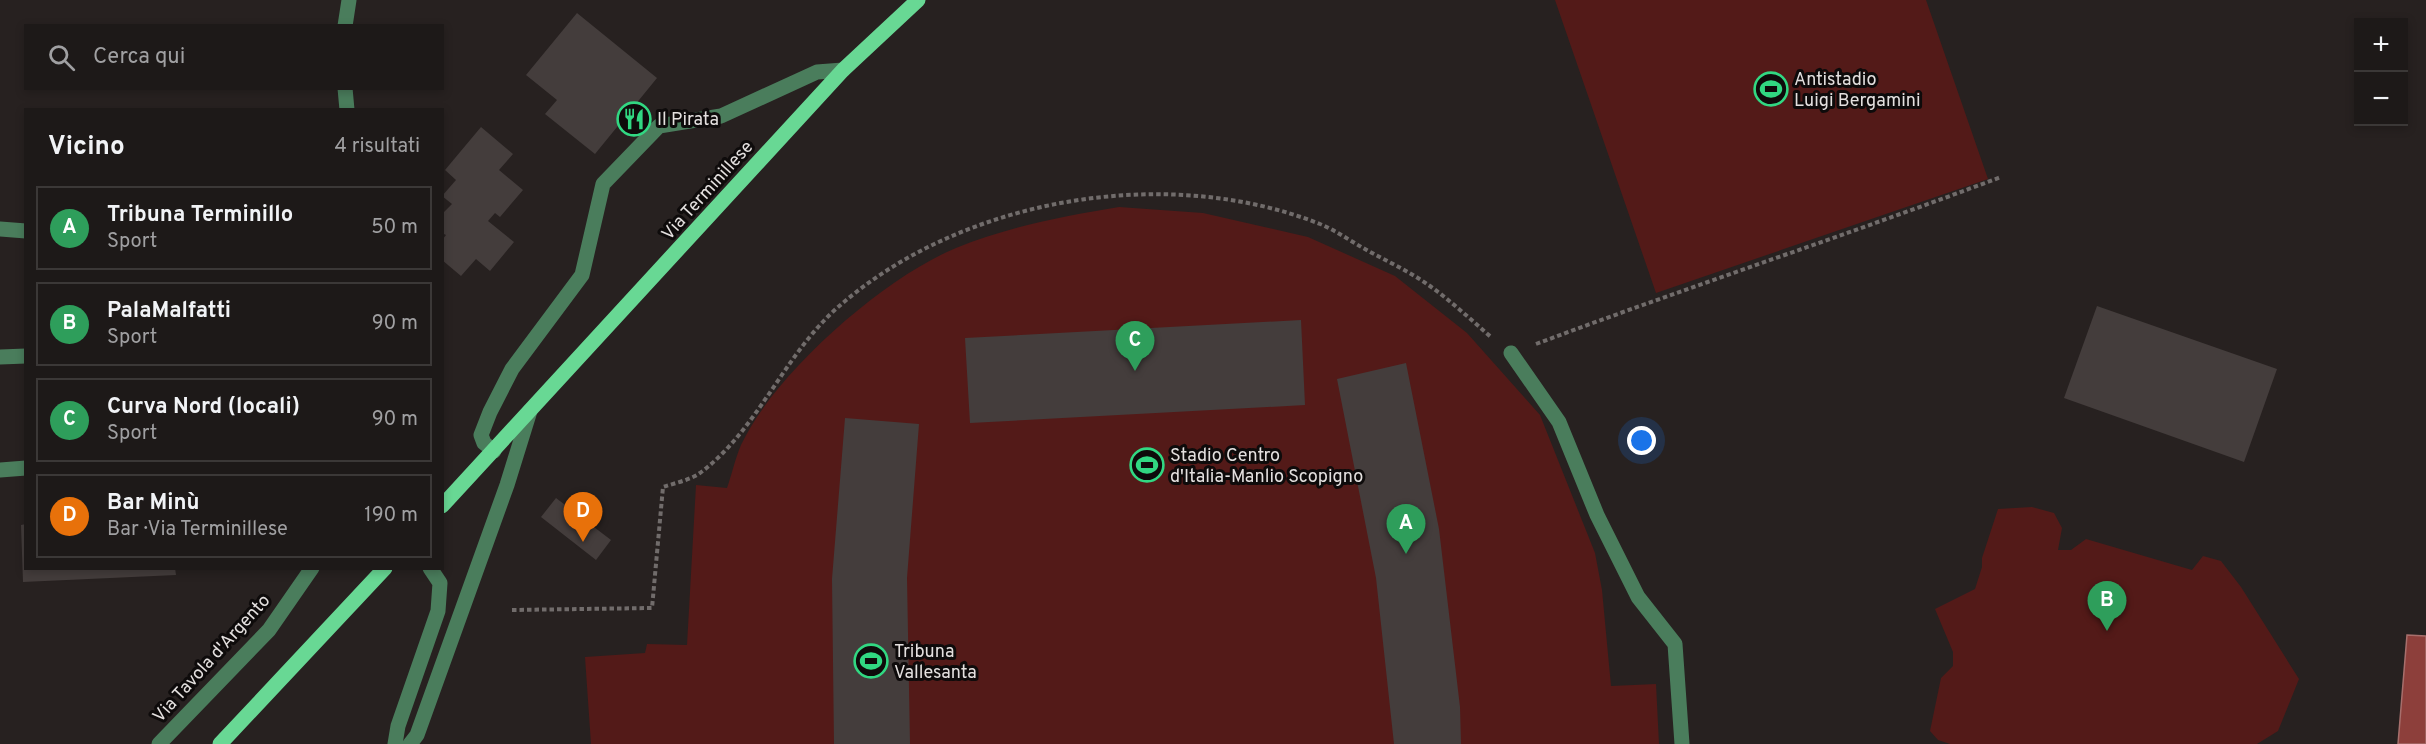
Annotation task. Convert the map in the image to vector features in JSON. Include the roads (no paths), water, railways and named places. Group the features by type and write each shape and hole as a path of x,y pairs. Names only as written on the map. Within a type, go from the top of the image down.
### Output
{"main road":[{"name":"Via Terminillese","path":"444,504 843,70 918,0"},
{"path":"220,744 383,570"}],"street":[{"path":"345,24 349,0"},
{"path":"494,451 484,443 481,435 490,411 512,369 582,275 603,183 659,126 721,116 818,72 843,70"},
{"path":"345,90 347,108"},
{"path":"0,230 24,231"},
{"path":"1511,353 1559,422 1598,515 1638,597 1675,644 1682,744"},
{"path":"0,357 24,356"},
{"path":"410,744 417,735 507,485 530,411"},
{"path":"0,470 24,468"},
{"name":"Via Tavola d'Argento","path":"159,744 268,630 311,570"},
{"path":"395,744 398,726 438,611 440,583 431,570"}],"place":[{"name":"Antistadio Luigi Bergamini","path":"1771,89"},
{"name":"Il Pirata","path":"634,119"},
{"name":"Curva Nord (locali)","path":"1135,371"},
{"name":"Stadio Centro d'Italia-Manlio Scopigno","path":"1147,465"},
{"name":"Bar Minù","path":"583,542"},
{"name":"Tribuna Terminillo","path":"1406,554"},
{"name":"PalaMalfatti","path":"2107,631"},
{"name":"Tribuna Vallesanta","path":"871,661"}]}
